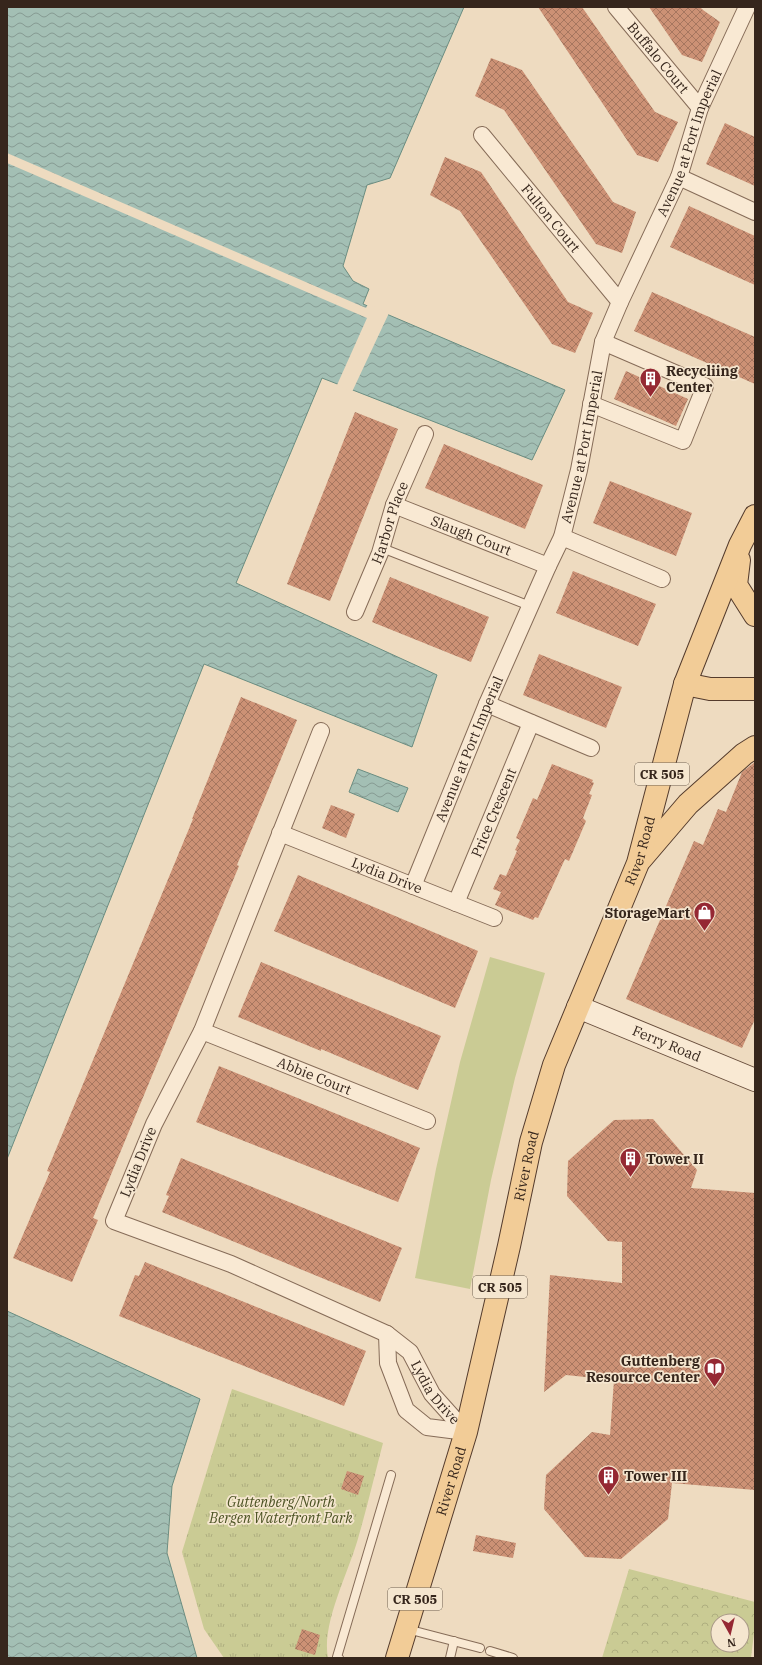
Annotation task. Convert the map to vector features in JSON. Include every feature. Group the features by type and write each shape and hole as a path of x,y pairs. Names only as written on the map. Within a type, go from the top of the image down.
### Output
{"main road":[{"name":"River Road","path":"397,1658 466,1432 510,1246 531,1142 554,1065 638,863 685,684 740,545 755,516"},
{"path":"740,545 736,585 755,615"},
{"path":"685,684 710,689 755,689"},
{"name":"CR 505","path":"638,863 688,804 744,754 755,747"}],"street":[{"name":"Buffalo Court","path":"616,7 700,108"},
{"name":"Avenue at Port Imperial","path":"413,886 487,704 562,537 579,470 603,342 620,302 679,177 700,108 747,7"},
{"name":"Fulton Court","path":"482,135 620,302"},
{"path":"679,177 755,212"},
{"path":"591,404 682,441 706,386 603,342"},
{"name":"Harbor Place","path":"355,612 382,548 394,505 425,434"},
{"name":"Slaugh Court","path":"394,505 548,566"},
{"path":"562,537 662,579"},
{"path":"487,704 591,748"},
{"name":"Price Crescent","path":"456,903 532,723"},
{"name":"Lydia Drive","path":"321,731 202,1031 154,1124 114,1221 231,1264 387,1334 410,1352 432,1394 466,1432"},
{"name":"Lydia Drive","path":"280,833 494,918"},
{"name":"Ferry Road","path":"578,1007 755,1080"},
{"name":"Abbie Court","path":"202,1031 427,1121"},
{"name":"Lydia Drive","path":"387,1334 388,1362 406,1410 427,1427 466,1432"}],"lane":[{"path":"382,548 530,606"},
{"path":"339,1658 337,1657 391,1475"},
{"path":"405,1628 480,1648"},
{"path":"450,1658 454,1641"},
{"path":"490,1651 513,1658"}],"green space":[{"path":"490,957 545,973 515,1078 491,1180 470,1289 415,1278 436,1169 460,1062"},
{"name":"Guttenberg/North Bergen Waterfront Park","path":"232,1389 383,1443 355,1549 332,1613 327,1644 328,1658 224,1658 204,1629 182,1552"},
{"path":"629,1569 755,1602 755,1625 751,1658 602,1658"}],"water":[{"path":"7,7 464,7 390,178 367,185 343,266 353,281 369,289 363,304 565,390 532,460 322,378 236,583 437,675 412,747 204,664 7,1159"},
{"path":"358,769 408,788 398,812 349,792"},
{"path":"7,1311 200,1399 172,1486 167,1553 197,1658 7,1658"}],"pier":[{"path":"7,153 366,308 368,304 389,313 352,392 337,385 367,318 7,163"}],"building":[{"path":"538,7 582,7 655,112 678,122 658,162 637,155"},
{"path":"649,7 700,7 720,22 702,62 682,55"},
{"path":"491,58 522,70 613,202 636,212 622,253 596,244 504,110 475,96"},
{"path":"725,123 755,137 755,186 706,164"},
{"path":"445,157 481,172 568,302 593,313 575,353 552,344 460,211 430,195"},
{"path":"689,206 755,236 755,285 670,247"},
{"path":"652,292 755,337 755,384 634,331"},
{"name":"Recycliing Center","path":"626,371 688,399 676,426 614,399"},
{"path":"355,412 398,429 330,601 287,584"},
{"path":"444,444 543,485 525,529 425,488"},
{"path":"610,481 692,513 676,556 593,523"},
{"path":"573,571 656,604 638,646 556,613"},
{"path":"390,577 489,617 471,662 372,622"},
{"path":"539,654 622,687 606,728 523,695"},
{"path":"241,697 297,720 237,865 239,866 93,1218 98,1220 72,1282 13,1258 50,1172 47,1171 193,819"},
{"name":"StorageMart","path":"755,762 755,1019 742,1048 626,999 694,841 703,845 718,809 726,812 742,772"},
{"path":"552,764 593,780 592,782 594,783 589,794 592,795 583,818 586,821 569,861 565,859 538,918 535,917 533,920 495,905 501,892 493,889 500,874 506,876 520,840 516,838 533,798 537,800"},
{"path":"331,805 355,814 346,838 322,828"},
{"path":"298,875 478,951 455,1008 274,931"},
{"path":"261,962 441,1036 418,1090 321,1049 321,1051 238,1017"},
{"path":"219,1066 420,1148 398,1202 196,1122"},
{"path":"653,1119 697,1170 691,1188 755,1193 755,1490 672,1483 668,1519 621,1559 585,1557 544,1509 546,1475 592,1432 610,1435 614,1380 566,1375 544,1392 550,1275 622,1283 622,1242 608,1241 567,1196 568,1161 614,1120"},
{"path":"181,1158 402,1248 380,1302 162,1212 169,1196 166,1195"},
{"path":"145,1262 366,1351 344,1406 119,1316 135,1275 139,1276"},
{"path":"347,1471 364,1476 358,1495 341,1489"},
{"path":"476,1535 516,1543 513,1558 473,1551"},
{"path":"302,1629 320,1635 315,1655 295,1649"}],"place":[{"name":"Recycliing Center","path":"651,398"},
{"name":"StorageMart","path":"705,932"},
{"name":"Tower II","path":"631,1178"},
{"name":"Guttenberg Resource Center","path":"715,1388"},
{"name":"Tower III","path":"608,1496"}]}
